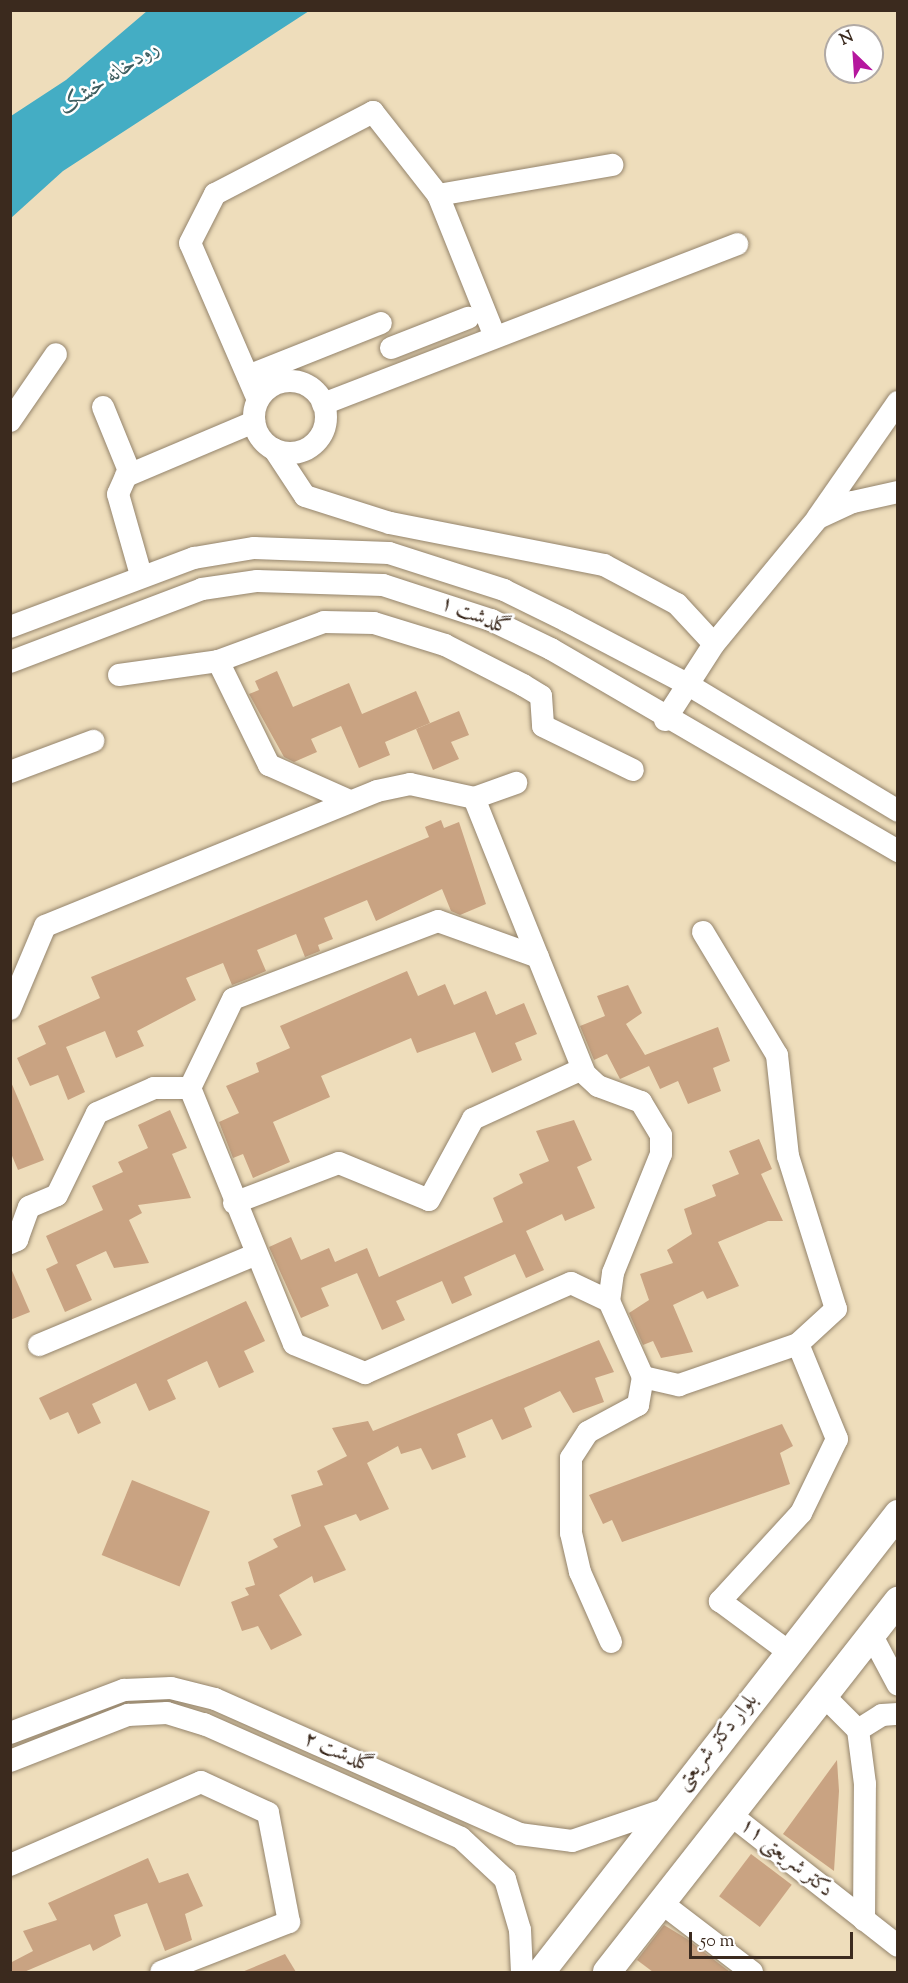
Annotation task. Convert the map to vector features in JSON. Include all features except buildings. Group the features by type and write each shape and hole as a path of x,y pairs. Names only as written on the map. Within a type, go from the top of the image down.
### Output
{"main road":[{"name":"بلوار دکتر شریعتی","path":"541,1972 663,1810 897,1514"},
{"path":"607,1972 663,1904 897,1601"}],"street":[{"path":"495,337 438,195 373,112 216,194 190,243 258,400 254,422 305,496 390,523 604,565 677,604 714,644"},
{"path":"438,195 612,165"},
{"path":"323,404 737,244"},
{"path":"248,376 378,315 402,373"},
{"path":"391,348 468,318"},
{"path":"10,421 56,354"},
{"path":"258,400 275,384 298,382 323,404 324,428 314,443 298,452 274,449"},
{"path":"665,720 714,644 818,518 897,402"},
{"path":"103,407 130,473"},
{"path":"141,575 118,494 130,473 254,422"},
{"path":"818,518 853,502 897,492"},
{"name":"گلدشت ۱","path":"12,625 141,575 194,558 254,548 389,554 504,590 687,684 897,811"},
{"name":"گلدشت ۱","path":"10,662 201,589 257,581 324,580 383,585 491,620 551,649 665,720 897,851"},
{"path":"119,675 218,661 324,622 374,623 445,645 523,685 541,696 543,726 633,770"},
{"path":"218,661 269,765 350,801"},
{"path":"10,772 93,741"},
{"path":"10,1009 45,926 350,801 410,784 474,798 516,783"},
{"path":"474,798 582,1069 598,1086 641,1102 661,1135 661,1154 613,1273 609,1301 643,1377 638,1405 588,1432 571,1458 571,1533 580,1572 611,1642"},
{"path":"538,957 438,921 233,999 190,1088 254,1256 294,1344 365,1373 571,1283 609,1301"},
{"path":"643,1377 679,1384 798,1344 836,1309 788,1156 777,1055 703,932"},
{"path":"234,1203 339,1163 429,1200 473,1119 582,1069"},
{"path":"10,1243 17,1240 29,1207 57,1195 97,1113 154,1088 190,1088"},
{"path":"39,1345 254,1256"},
{"path":"789,1652 720,1600 801,1513 837,1439 798,1344"},
{"path":"872,1636 897,1685"},
{"name":"گلدشت ۲","path":"10,1733 124,1690 171,1688 215,1699 519,1834 572,1841 663,1810"},
{"path":"824,1696 858,1731 865,1784 864,1920"},
{"name":"گلدشت ۲","path":"10,1761 128,1715 167,1713 204,1724 461,1838 505,1879 520,1930 522,1972"},
{"path":"858,1731 882,1715 897,1714"},
{"path":"10,1865 201,1782 268,1813 289,1922 161,1972"},
{"name":"۱۱ دکتر شریعتی","path":"731,1815 897,1946"},
{"path":"663,1904 752,1972"}],"water":[{"name":"رودخانه خشک","path":"147,11 309,11 63,171 11,218 11,116 66,80"}]}
